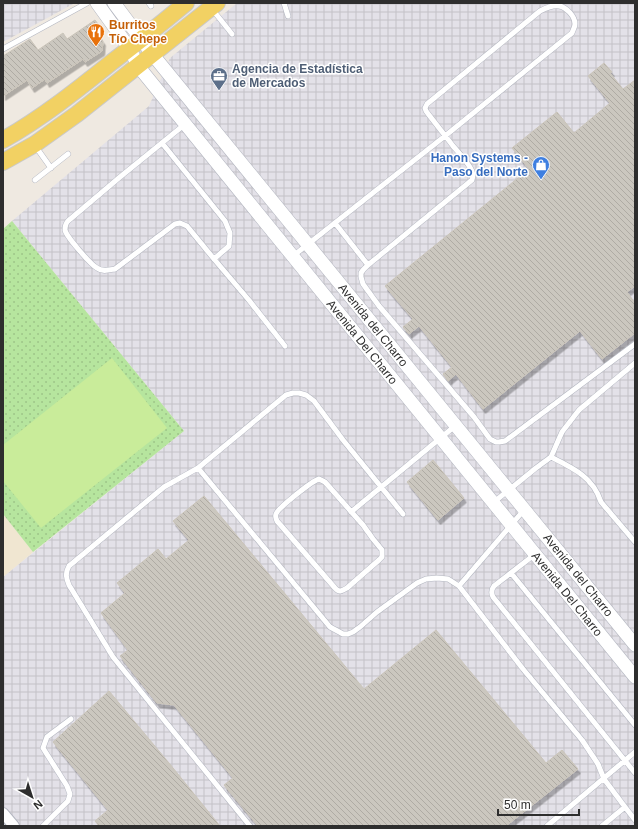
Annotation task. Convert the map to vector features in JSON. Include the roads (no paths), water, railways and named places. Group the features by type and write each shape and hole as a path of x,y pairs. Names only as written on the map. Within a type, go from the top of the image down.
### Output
{"main road":[{"path":"3,140 20,131 58,104 186,3"},
{"path":"3,162 35,144 77,114 153,55 212,5"}],"street":[{"name":"Avenida Del Charro","path":"97,3 135,44 138,66 635,677"},
{"name":"Avenida del Charro","path":"114,3 135,44 153,55 635,645"},
{"path":"185,124 199,111"},
{"path":"3,813 14,826"}],"lane":[{"path":"3,49 87,3"},
{"path":"284,3 288,16"},
{"path":"212,5 232,34"},
{"path":"292,256 445,136 572,33 575,25 573,17 565,8 559,6 551,6 540,11 427,104 425,108 426,111 445,136 469,166 473,178 368,265 361,273 361,278 363,284 379,306 474,417 490,439 496,442 505,441 635,344"},
{"path":"185,124 68,221 65,231 74,244 97,269 107,271 115,269 176,224 180,223 188,226 285,346"},
{"path":"162,143 225,221 230,233 229,246 214,259"},
{"path":"35,144 51,168"},
{"path":"35,180 68,154"},
{"path":"335,223 368,265"},
{"path":"493,503 551,457 562,432 580,410 635,363"},
{"path":"250,826 113,657 69,585 66,578 66,572 69,566 164,487 198,468 286,395 293,393 306,395 314,401 343,440 403,514"},
{"path":"351,512 456,426"},
{"path":"551,457 569,466 585,477 599,495 601,502 635,542"},
{"path":"198,468 330,627 336,631 343,634 353,632 377,612 417,583 426,579 448,579 459,586 582,740 598,764 604,778 635,820"},
{"path":"319,479 325,482 351,512 382,550 382,557 347,588 338,591 277,521 276,514 308,485 319,479"},
{"path":"459,586 524,509"},
{"path":"535,554 494,586 491,593 635,773"},
{"path":"511,573 635,725"},
{"path":"43,826 68,801 70,794 67,786 43,748 47,737 70,719"},
{"path":"547,826 635,752"},
{"path":"602,826 625,808"}],"place":[{"name":"Burritos Tío Chepe","path":"96,47"},
{"name":"Agencia de Estadística de Mercados","path":"219,91"},
{"name":"Hanon Systems - Paso del Norte","path":"541,180"}]}
